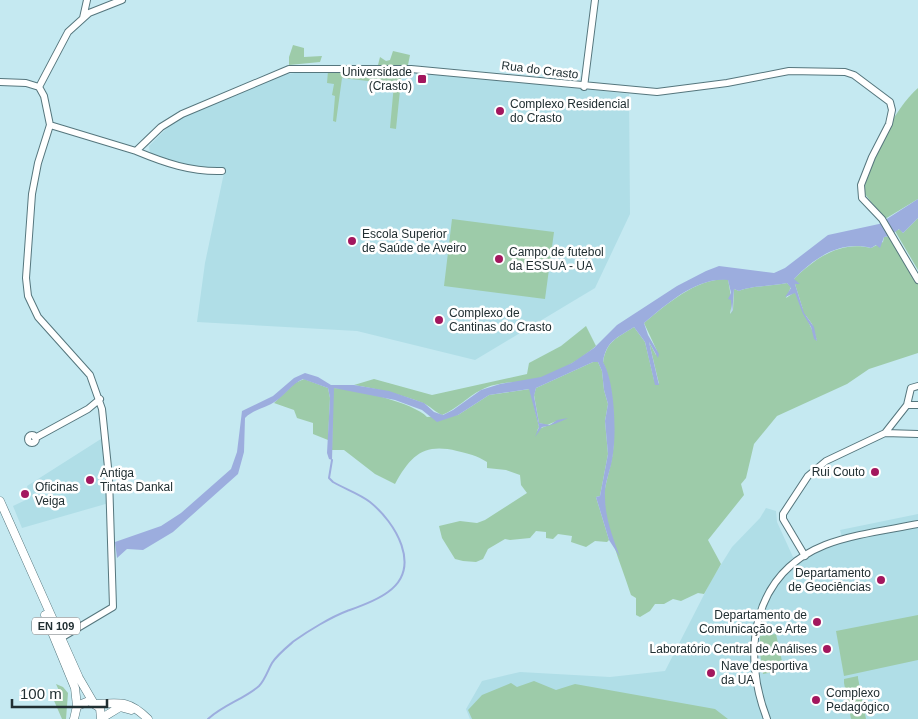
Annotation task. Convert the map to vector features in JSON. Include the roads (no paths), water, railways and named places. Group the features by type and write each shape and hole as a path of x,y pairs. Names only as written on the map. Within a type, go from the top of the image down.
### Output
{"main road":[{"name":"EN 109","path":"0,501 84,689 101,710 101,718"},
{"name":"EN 109","path":"21,550 75,688 77,706"},
{"path":"73,717 77,706 86,701 95,703 124,702 138,709 148,719"},
{"path":"101,718 116,709 125,707 142,719"}],"street":[{"path":"83,18 87,0"},
{"path":"39,87 68,32 89,13 122,0"},
{"path":"584,87 595,0"},
{"name":"Rua do Crasto","path":"136,150 161,127 182,114 289,69 411,69 584,87 657,92 727,83 789,71 844,72 854,75 890,102 892,110 861,185 862,198 882,219 918,280"},
{"path":"0,82 26,83 39,87 44,96 50,125 38,163 32,194 26,278 28,296 38,317 90,375 102,409 109,477 113,607 61,638"},
{"path":"50,125 136,150 176,166 201,172 222,171"},
{"path":"805,556 783,514 803,483 808,476 826,461 885,433 907,405 912,388 918,386"},
{"path":"35,438 88,409 100,399"},
{"path":"907,405 918,405"},
{"path":"88,409 102,409"},
{"path":"885,433 918,434"},
{"path":"766,719 754,661 753,641 756,623 768,594 777,581 790,566 805,556 839,541 918,524"}],"water":[{"path":"918,199 918,218 903,233 899,229 890,236 884,237 880,248 876,245 871,248 860,246 838,249 810,264 794,279 800,284 795,284 804,313 814,327 817,341 814,339 811,327 803,314 795,293 785,297 791,288 787,283 739,291 734,289 732,315 731,300 728,299 731,293 728,280 716,280 693,287 672,300 644,323 648,335 659,354 658,358 649,342 659,385 655,385 645,342 634,327 613,341 604,355 603,362 610,382 615,424 614,450 605,487 605,505 610,528 620,557 609,540 596,497 600,496 608,454 605,421 608,404 602,371 598,362 593,362 536,388 534,396 539,423 550,425 557,420 568,418 555,424 542,427 535,437 539,427 529,389 489,395 458,415 437,422 422,410 395,400 334,388 332,460 329,459 327,453 330,398 328,388 303,379 276,401 245,418 244,452 238,474 173,532 143,550 127,549 117,558 115,542 161,526 181,513 231,469 237,452 242,411 273,396 294,378 305,373 318,377 331,385 354,385 389,391 424,403 434,412 443,415 481,390 500,384 541,377 572,363 594,348 617,325 677,286 706,271 719,266 774,273 785,268 828,235 879,224"}],"waterway":[{"path":"208,719 259,686 274,660 294,641 334,617 378,598 388,592 398,582 403,570 404,558 402,545 396,533 388,521 370,502 329,478 332,460"}],"place":[{"name":"Universidade (Crasto)","path":"422,79"},
{"name":"Complexo Residencial do Crasto","path":"500,111"},
{"name":"Escola Superior de Saúde de Aveiro","path":"352,241"},
{"name":"Campo de futebol da ESSUA - UA","path":"499,259"},
{"name":"Complexo de Cantinas do Crasto","path":"439,320"},
{"name":"Rui Couto","path":"875,472"},
{"name":"Antiga Tintas Dankal","path":"90,480"},
{"name":"Oficinas Veiga","path":"25,494"},
{"name":"Departamento de Geociências","path":"881,580"},
{"name":"Departamento de Comunicação e Arte","path":"817,622"},
{"name":"Laboratório Central de Análises","path":"827,649"},
{"name":"Nave desportiva da UA","path":"711,673"},
{"name":"Complexo Pedagógico","path":"816,700"}]}
